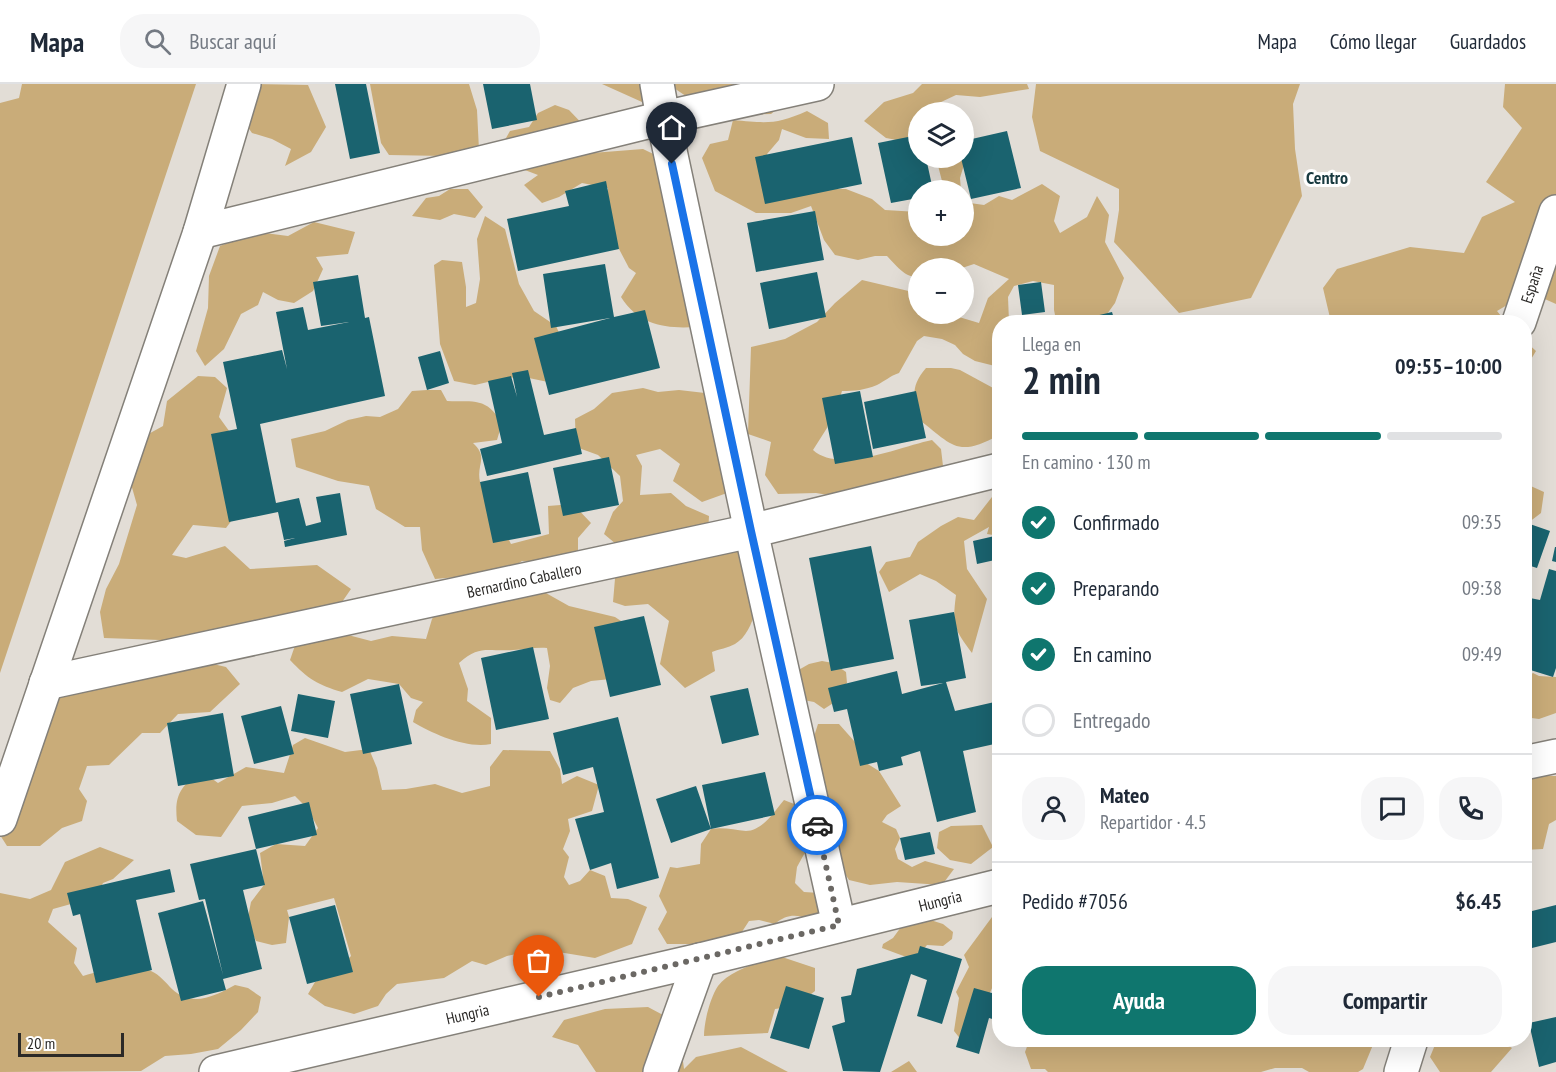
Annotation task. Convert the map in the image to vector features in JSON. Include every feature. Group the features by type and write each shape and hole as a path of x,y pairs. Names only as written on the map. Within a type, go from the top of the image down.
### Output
{"street":[{"path":"0,819 200,232 244,84"},
{"path":"657,84 751,531 839,925"},
{"path":"200,232 663,118 817,84"},
{"name":"España","path":"1521,315 1556,212"},
{"name":"Bernardino Caballero","path":"46,683 751,531 992,472"},
{"path":"1532,761 1556,756"},
{"name":"Hungria","path":"216,1072 700,960 992,888"},
{"path":"660,1072 700,960"},
{"path":"1401,1072 1409,1047"}],"shaded area":[{"path":"22,84 196,84 0,673 0,103 19,98"},
{"path":"249,84 308,85 326,127 311,152 285,166 291,149 272,139 252,133 238,113"},
{"path":"370,84 469,84 477,110 479,150 444,156 389,155 381,143"},
{"path":"602,84 663,84 642,102"},
{"path":"668,84 802,84 803,88 771,114 714,115"},
{"path":"922,84 1027,84 1029,89 980,97 956,95 941,102 908,102 908,142 886,138 864,121 884,102 913,93"},
{"path":"1036,84 1300,84 1293,104 1295,149 1302,196 1251,298 1179,313 1114,242 1119,210 1119,189 1040,151 1032,117"},
{"path":"1505,84 1556,84 1556,304 1529,292 1497,311 1500,315 1329,315 1323,288 1337,269 1410,247 1464,253 1482,217 1515,202 1486,182 1522,128 1503,107"},
{"path":"555,105 569,110 592,134 592,153 643,149 676,165 692,260 717,291 709,326 660,325 639,316 629,308 621,297 636,273 629,268 619,249 604,243 605,203 608,188 582,183 559,197 542,203 524,185 538,175 517,167 498,152 510,131 529,127 538,113"},
{"path":"807,111 828,123 829,139 806,138 782,129 779,140 767,154 775,169 807,189 846,189 872,199 885,210 908,211 908,246 974,246 974,204 984,205 999,196 1012,200 1042,184 1060,196 1054,221 1060,233 1087,217 1097,196 1109,215 1105,242 1124,278 1115,303 1106,315 1055,315 1054,285 1033,281 1014,286 1008,297 1009,315 992,315 992,365 975,361 963,354 955,345 942,339 924,336 917,341 899,373 873,387 842,391 827,428 813,450 824,457 854,459 932,440 941,449 943,466 918,479 896,477 840,497 816,493 778,494 765,475 771,442 748,434 751,347 785,339 817,322 862,280 908,291 908,324 974,324 974,322 979,323 988,298 1009,279 974,264 974,258 908,258 908,274 887,256 858,260 835,255 824,240 811,206 791,213 756,213 715,191 702,158 710,144 728,140 733,120 771,122 787,119"},
{"path":"939,168 963,168 960,180 942,180"},
{"path":"450,189 468,189 483,207 475,218 454,214 440,220 412,216 426,198 439,196"},
{"path":"485,216 505,229 519,284 534,311 556,326 567,350 548,382 524,377 505,378 475,385 454,381 440,344 434,265 442,260 462,262 466,307 476,303 480,279 477,239"},
{"path":"314,222 355,232 348,254 316,257 323,269 313,291 294,303 278,300 263,292 258,305 241,314 224,349 205,366 196,351 208,308 209,276 220,246 257,232 288,236"},
{"path":"926,368 960,370 992,387 992,438 973,446 955,445 918,419 914,392 917,381"},
{"path":"198,376 215,377 227,388 219,417 232,435 241,508 226,528 193,525 172,555 186,558 225,546 250,569 317,565 351,589 333,615 179,652 160,640 104,638 100,612 106,589 119,564 137,505 129,477 132,443 163,426 167,401"},
{"path":"643,388 658,392 679,390 705,393 744,424 727,493 702,502 673,481 680,464 660,449 636,455 642,466 640,495 671,493 686,506 709,516 708,533 616,544 604,534 613,512 623,501 620,476 598,455 576,447 575,419 594,409 612,393"},
{"path":"441,390 447,401 485,405 502,423 497,440 473,443 478,448 481,457 480,482 511,544 549,534 548,506 573,504 591,523 578,538 578,552 549,564 522,561 496,578 468,576 435,579 422,550 420,527 405,527 376,509 369,486 338,481 296,467 291,439 325,431 348,420 366,416 380,417 398,409 412,391"},
{"path":"1532,487 1544,492 1541,513 1532,520"},
{"path":"992,497 992,535 987,534 989,527 964,541 967,569 987,599 972,653 961,638 956,626 954,613 956,595 936,581 920,574 889,592 879,572 886,562 910,557 918,542 941,526 958,517 974,520"},
{"path":"719,545 765,560 757,606 749,629 743,638 735,644 712,652 715,671 685,688 660,664 669,621 648,604 625,606 613,602 616,567"},
{"path":"537,588 569,606 615,617 627,625 621,678 591,681 573,688 560,703 550,700 547,688 550,666 547,648 484,650 473,653 459,663 468,689 467,701 491,718 491,744 461,742 440,736 413,722 416,710 423,702 411,698 399,684 368,679 342,692 314,680 290,660 299,634 348,635 371,641 392,636 426,639 432,619 440,606"},
{"path":"196,660 226,667 240,684 210,712 178,714 160,733 142,733 109,765 87,766 79,789 87,801 82,821 62,828 40,846 7,846 0,835 47,686"},
{"path":"822,661 833,663 846,672 847,683 841,688 838,700 824,709 814,702 798,699 795,672 809,664"},
{"path":"1532,674 1556,677 1556,713 1539,719 1532,718"},
{"path":"818,724 839,724 855,742 863,761 879,771 901,806 887,815 882,822 896,829 900,838 895,849 898,859 912,867 925,861 954,869 942,885 897,882 870,885 849,880 834,857 810,749"},
{"path":"305,738 345,752 369,749 377,768 382,790 435,784 462,793 490,786 490,767 503,750 550,751 560,769 562,784 577,776 599,785 592,811 568,819 570,831 563,849 569,857 564,877 569,885 580,881 590,870 605,876 611,898 628,899 647,907 632,944 595,958 540,949 507,956 486,965 472,961 444,978 397,984 378,1006 354,1014 325,1006 308,994 315,982 331,976 351,956 334,898 287,910 289,917 286,943 272,945 256,941 247,922 251,902 264,885 260,853 276,844 305,846 318,828 308,809 295,796 272,803 242,806 221,837 196,835 177,821 176,812 180,792 200,770 218,783 246,767 284,773 293,745"},
{"path":"1556,776 1556,820 1549,824 1543,849 1532,850 1532,777"},
{"path":"784,800 804,808 814,836 797,867 795,883 804,892 820,893 822,923 797,916 786,917 775,924 759,920 749,921 736,941 700,947 690,944 667,944 658,929 667,912 659,896 670,867 700,864 701,844 711,829 752,830 768,820"},
{"path":"982,825 992,848 971,864 950,860 937,848 939,832 951,826"},
{"path":"100,847 134,860 113,879 103,883 96,897 53,909 48,922 77,948 74,963 83,976 118,969 144,969 157,974 180,995 195,999 212,996 235,985 248,988 261,997 258,1012 218,1049 165,1056 141,1071 0,1072 0,893 30,899 51,890 65,862"},
{"path":"921,917 943,924 953,932 952,939 943,946 927,945 922,951 909,958 882,948 883,944 893,938 904,923"},
{"path":"992,917 992,988 966,1046 954,1031 959,998 956,992 969,967 964,955"},
{"path":"782,957 815,968 815,991 796,1006 775,1009 768,1033 704,1036 710,1003 723,980 747,967"},
{"path":"648,1007 678,1023 684,1069 696,1057 741,1047 788,1072 596,1072 578,1045 552,1037 564,1020 605,1009"},
{"path":"1027,1047 1372,1047 1363,1069 1358,1072 1309,1072 1302,1068 1275,1068 1261,1072 1048,1072 1045,1069 1031,1069 1025,1052"},
{"path":"1434,1047 1512,1048 1491,1072 1440,1072 1430,1057"},
{"path":"909,1061 917,1072 891,1072"}],"building":[{"path":"335,84 366,84 380,153 350,159"},
{"path":"483,84 530,84 537,120 492,129"},
{"path":"1007,131 1021,188 974,198 974,180 966,180 963,168 974,168 974,138"},
{"path":"852,137 862,184 765,204 755,157"},
{"path":"908,137 908,168 928,168 931,180 908,180 908,200 891,203 878,143"},
{"path":"606,181 619,249 518,271 507,219 569,206 565,191"},
{"path":"815,211 824,260 756,272 747,223"},
{"path":"605,264 614,317 645,310 660,368 549,395 534,338 610,318 551,328 543,274"},
{"path":"817,272 826,317 769,329 760,283"},
{"path":"358,275 365,318 369,317 385,396 260,424 276,503 299,498 306,526 321,522 316,497 340,493 347,535 285,547 284,541 295,538 284,540 278,512 229,522 211,434 237,429 223,362 282,350 287,369 276,312 303,307 308,330 349,322 321,326 313,282"},
{"path":"1041,282 1045,312 1022,315 1018,285"},
{"path":"440,351 449,383 427,390 418,357"},
{"path":"528,370 544,435 576,428 582,454 487,476 480,449 502,443 488,381 511,376 517,397 512,373"},
{"path":"860,391 873,457 835,464 822,398"},
{"path":"916,391 926,438 873,449 864,402"},
{"path":"609,457 619,505 563,516 553,468"},
{"path":"528,472 541,534 493,543 480,482"},
{"path":"1532,525 1550,531 1537,568 1532,566"},
{"path":"992,537 992,561 977,564 973,541"},
{"path":"871,546 894,659 831,671 809,558"},
{"path":"1556,547 1556,562 1552,561"},
{"path":"1549,569 1556,571 1556,668 1553,677 1532,670 1532,598 1540,600"},
{"path":"954,612 966,678 946,682 955,711 992,703 992,745 963,751 976,812 937,822 920,751 901,757 903,765 879,771 877,762 860,766 847,709 834,712 828,688 897,671 902,694 943,683 921,686 909,620"},
{"path":"644,616 661,685 610,697 594,627"},
{"path":"533,647 549,719 496,730 481,658"},
{"path":"399,684 412,744 363,754 350,694"},
{"path":"748,688 759,735 722,744 710,696"},
{"path":"298,694 335,701 328,738 291,731"},
{"path":"281,706 294,754 254,764 241,716"},
{"path":"223,713 234,776 178,786 167,723"},
{"path":"618,717 659,878 617,889 611,863 590,870 575,819 604,812 593,767 563,775 553,733"},
{"path":"765,772 775,815 711,829 702,785"},
{"path":"696,786 711,829 671,843 656,799"},
{"path":"309,802 317,835 256,849 248,817"},
{"path":"930,832 935,854 905,860 900,838"},
{"path":"256,849 265,885 243,890 262,969 223,979 226,990 181,1001 158,913 203,901 223,975 205,899 199,900 190,864"},
{"path":"170,869 175,892 136,900 152,970 96,983 80,914 73,916 67,893"},
{"path":"335,905 353,972 307,984 289,917"},
{"path":"1556,905 1556,942 1532,948 1532,911"},
{"path":"920,946 962,959 942,1024 917,1016 927,980 911,974 880,1072 843,1071 832,1026 845,1022 841,997 851,995 857,969 918,953"},
{"path":"786,986 824,998 809,1049 770,1038"},
{"path":"974,988 992,993 992,1019 989,1018 979,1054 956,1047"},
{"path":"1556,1017 1556,1062 1539,1067 1532,1036 1532,1022"}],"way so far":[{"path":"539,997 839,925 817,825"}],"district":[{"name":"Centro","path":"1327,177"}],"route":[{"path":"672,164 817,825"}]}
